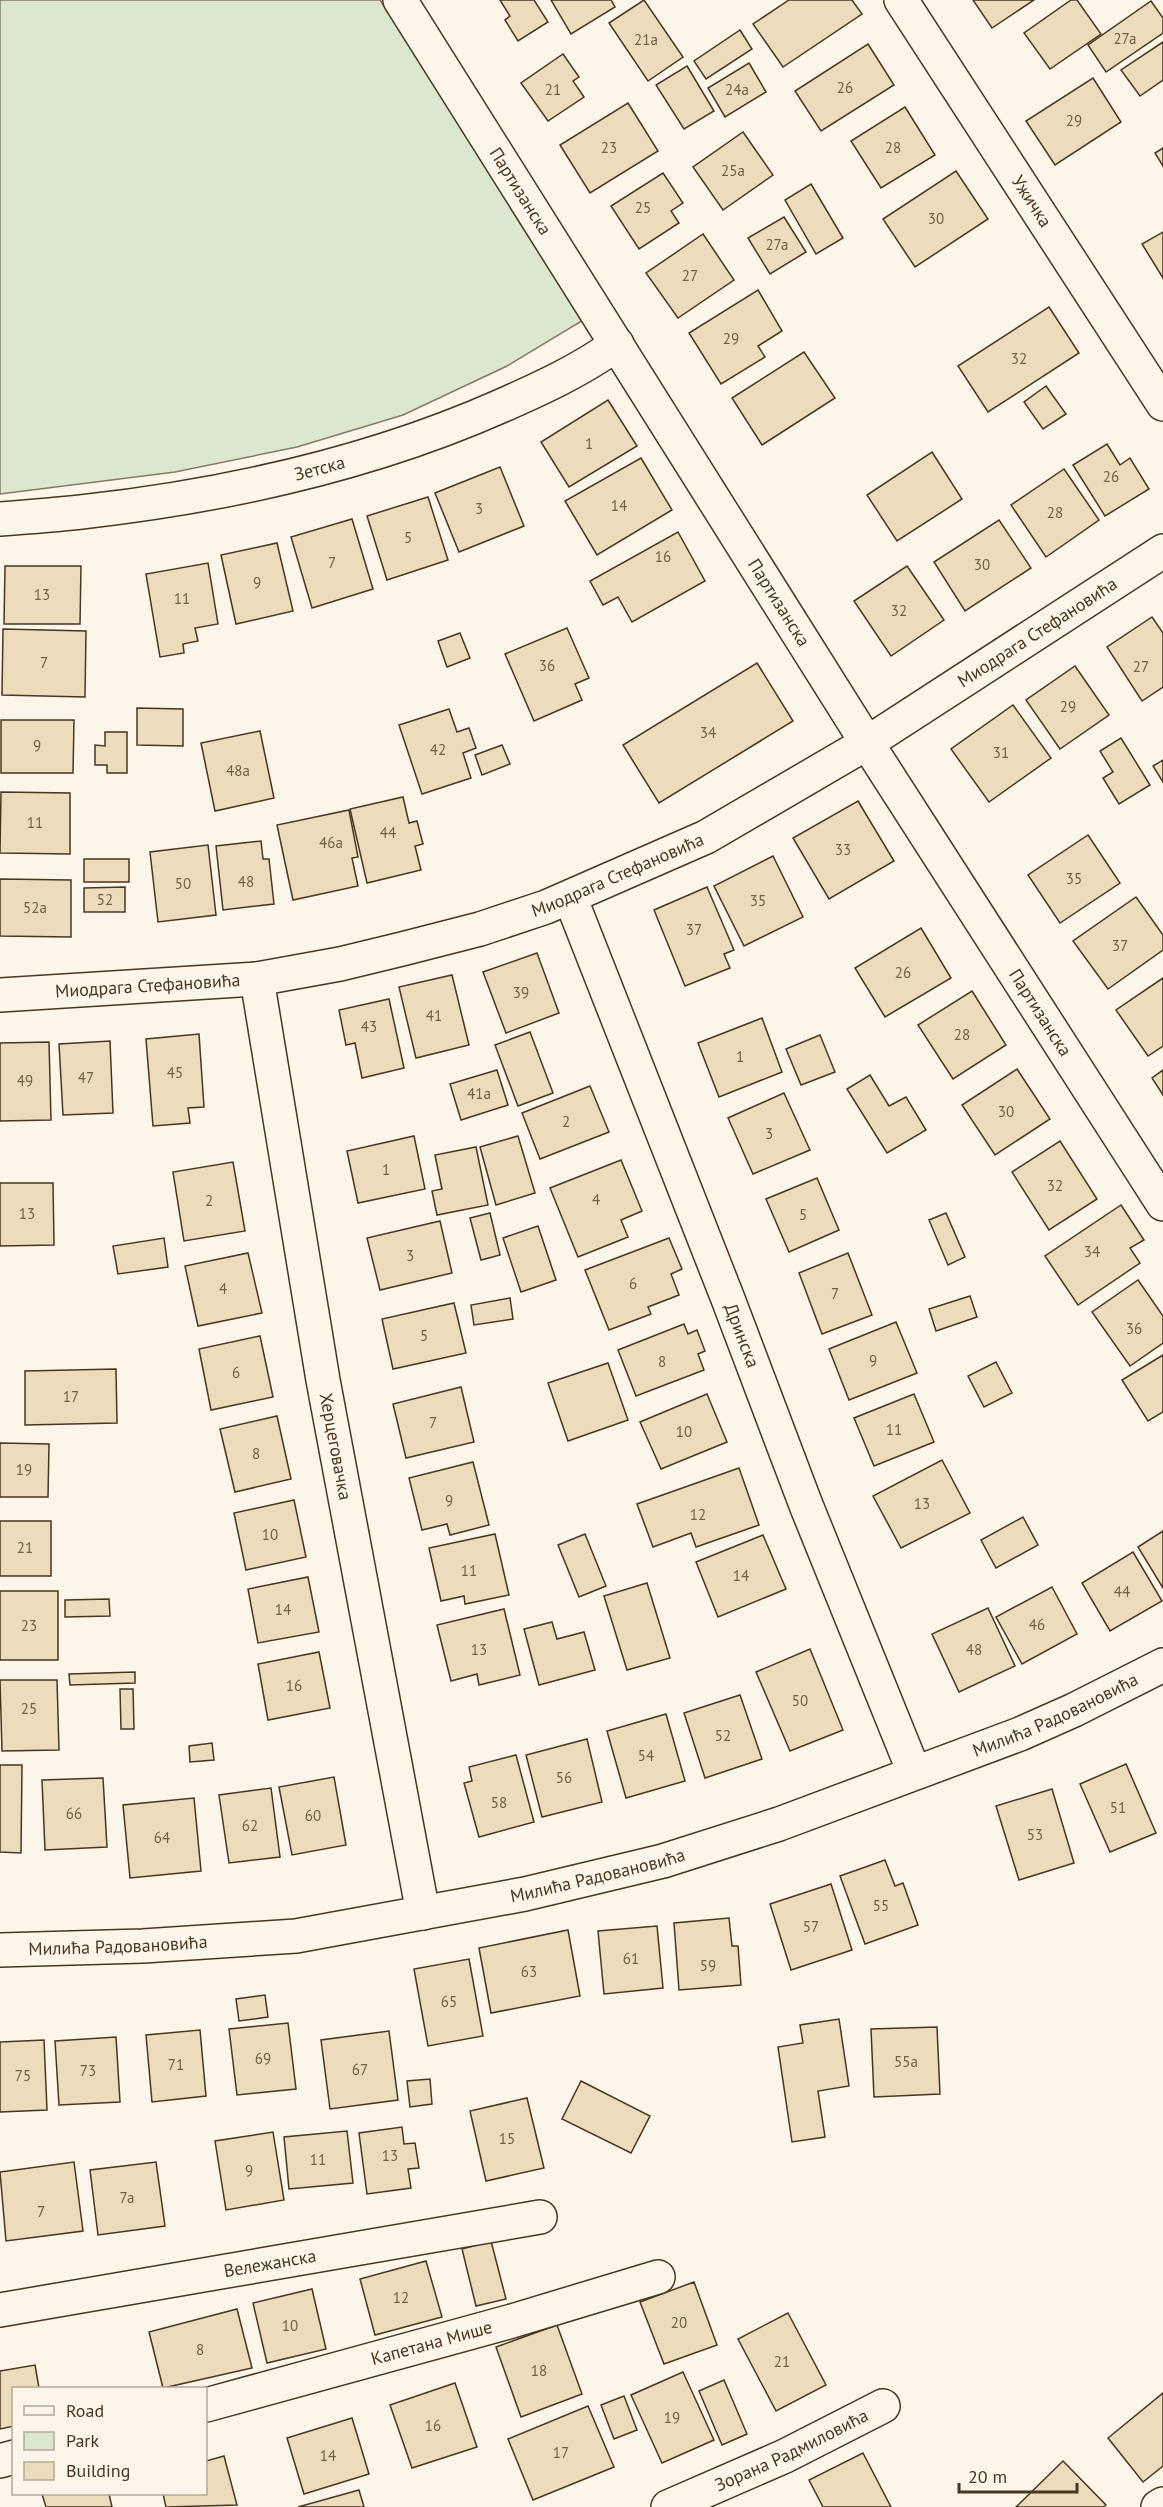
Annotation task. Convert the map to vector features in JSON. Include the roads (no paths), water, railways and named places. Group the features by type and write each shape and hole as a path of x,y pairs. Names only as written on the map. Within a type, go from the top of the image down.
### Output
{"street":[{"name":"Партизанска","path":"400,0 867,743 1163,1204"},
{"name":"Ужичка","path":"901,0 1163,404"},
{"name":"Зетска","path":"0,519 81,512 179,499 334,464 412,441 478,416 591,363 617,344"},
{"name":"Миодрага Стефановића","path":"0,995 257,979 340,964 480,929 570,897 706,837 867,743 1163,550"},
{"name":"Дринска","path":"570,897 822,1547 914,1772"},
{"name":"Херцеговачка","path":"257,979 323,1380 423,1913"},
{"name":"Милића Радовановића","path":"0,1950 143,1946 296,1936 525,1894 663,1861 779,1824 1020,1734 1074,1710 1163,1665"},
{"name":"Вележанска","path":"0,2310 540,2217"},
{"name":"Капетана Мише","path":"207,2405 500,2324 658,2277"},
{"name":"Зорана Радмиловића","path":"668,2507 785,2456 883,2406"},
{"path":"1158,2507 1163,2504"}]}
